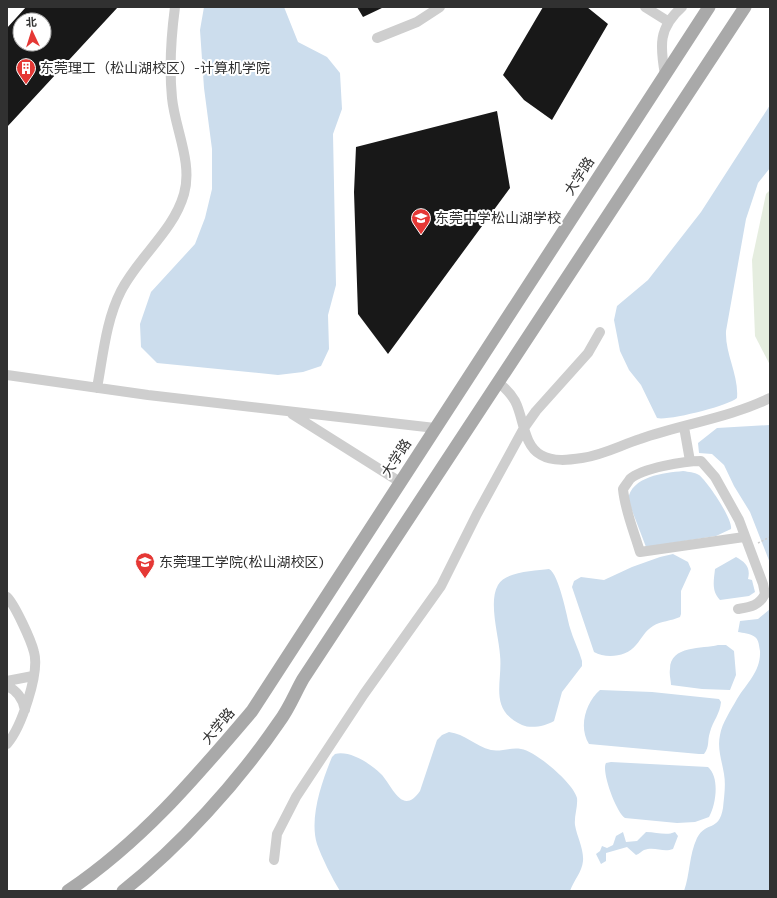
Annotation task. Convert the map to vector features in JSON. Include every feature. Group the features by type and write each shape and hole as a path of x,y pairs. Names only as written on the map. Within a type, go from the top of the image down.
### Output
{"main road":[{"name":"大学路","path":"68,891 100,870 144,832 192,782 252,710 709,7"},
{"path":"123,891 153,868 230,786 280,721 303,680 745,7"}],"street":[{"path":"97,388 110,319 122,290 172,221 184,193 186,169 172,99 170,65 175,7"},
{"path":"377,38 418,22 440,7"},
{"path":"644,7 669,22"},
{"path":"665,75 661,50 662,34 674,14 682,7"},
{"path":"274,860 277,834 296,797 344,723 441,586 477,514 524,428 536,412 588,353 600,332"},
{"path":"7,375 288,412 435,428"},
{"path":"499,383 515,402 533,449 540,455 557,460 568,460 602,454 639,439 726,415 770,398"},
{"path":"288,412 400,482"},
{"path":"684,426 690,461"},
{"path":"738,609 754,606 762,601 765,594 758,568 744,537 739,520 715,477 701,461 690,461 647,471 631,478 623,489 624,507 633,528 640,552 744,537"},
{"path":"7,597 14,604 35,652 34,676 25,710 13,736 7,744"},
{"path":"7,681 34,676"},
{"path":"7,686 19,695 23,701 25,710"}],"path":[{"path":"758,543 770,537"}],"shaded area":[{"path":"770,190 770,365 755,336 752,260 766,194"}],"water":[{"path":"204,7 284,7 298,42 327,57 340,73 342,109 333,134 336,285 328,315 329,349 321,366 303,372 278,375 157,363 141,347 140,324 151,292 195,244 205,218 212,189 212,149 204,88 200,30"},
{"path":"770,105 770,168 758,183 746,219 726,331 726,340 736,381 737,398 722,405 698,412 673,417 657,418 641,385 629,370 620,351 614,320 617,306 648,280 701,212"},
{"path":"770,425 770,563 750,512 734,486 724,465 712,454 699,453 698,443 717,428"},
{"path":"683,471 695,473 703,479 724,509 731,524 731,529 716,536 646,547 628,500 630,492 635,486 650,477"},
{"path":"673,554 688,562 691,569 681,591 680,617 653,626 632,649 627,652 616,656 604,656 594,652 572,587 574,581 581,577 604,580 632,567"},
{"path":"736,557 748,568 748,579 752,580 755,592 749,596 720,600 714,589 715,569"},
{"path":"549,569 553,573 559,587 571,632 582,661 582,666 562,692 554,721 543,726 530,727 522,725 511,719 501,703 499,694 500,655 494,610 495,592 502,580 514,574"},
{"path":"770,609 770,891 684,891 694,844 704,830 719,820 723,808 725,782 719,750 721,730 737,699 756,671 760,658 759,645 756,638 746,633 738,632 740,621 758,619"},
{"path":"726,645 734,651 736,675 730,690 702,689 671,685 671,661 675,656 688,650"},
{"path":"600,690 652,692 719,699 721,702 718,714 710,732 706,751 704,754 699,754 589,744 584,730 585,715 591,701"},
{"path":"449,732 460,735 491,750 521,749 528,751 554,769 569,785 577,798 575,825 583,856 581,869 570,891 340,891 317,844 315,834 318,800 324,777 332,757 335,754 341,753 354,756 366,762 381,774 398,796 403,800 408,801 414,798 420,791 437,740 442,735"},
{"path":"606,763 708,767 714,777 716,791 709,817 695,822 677,823 625,818 621,814 614,800 607,782 605,767"},
{"path":"623,832 626,842 637,841 646,832 665,834 675,832 678,836 673,849 648,849 636,855 627,847 606,853 606,861 601,864 596,854 600,851 602,846 607,848 613,845 616,836"}],"building":[{"name":"东莞理工（松山湖校区）-计算机学院","path":"26,7 118,7 7,127 7,28 12,22 12,52 52,52 52,12 21,12"},
{"path":"357,7 384,7 363,17"},
{"path":"543,7 587,7 608,24 552,120 524,100 503,75"},
{"path":"497,111 510,188 388,354 358,314 354,192 356,147"}],"place":[{"name":"东莞理工（松山湖校区）-计算机学院","path":"26,85"},
{"name":"东莞中学松山湖学校","path":"421,235"},
{"name":"东莞理工学院(松山湖校区)","path":"145,579"}]}
